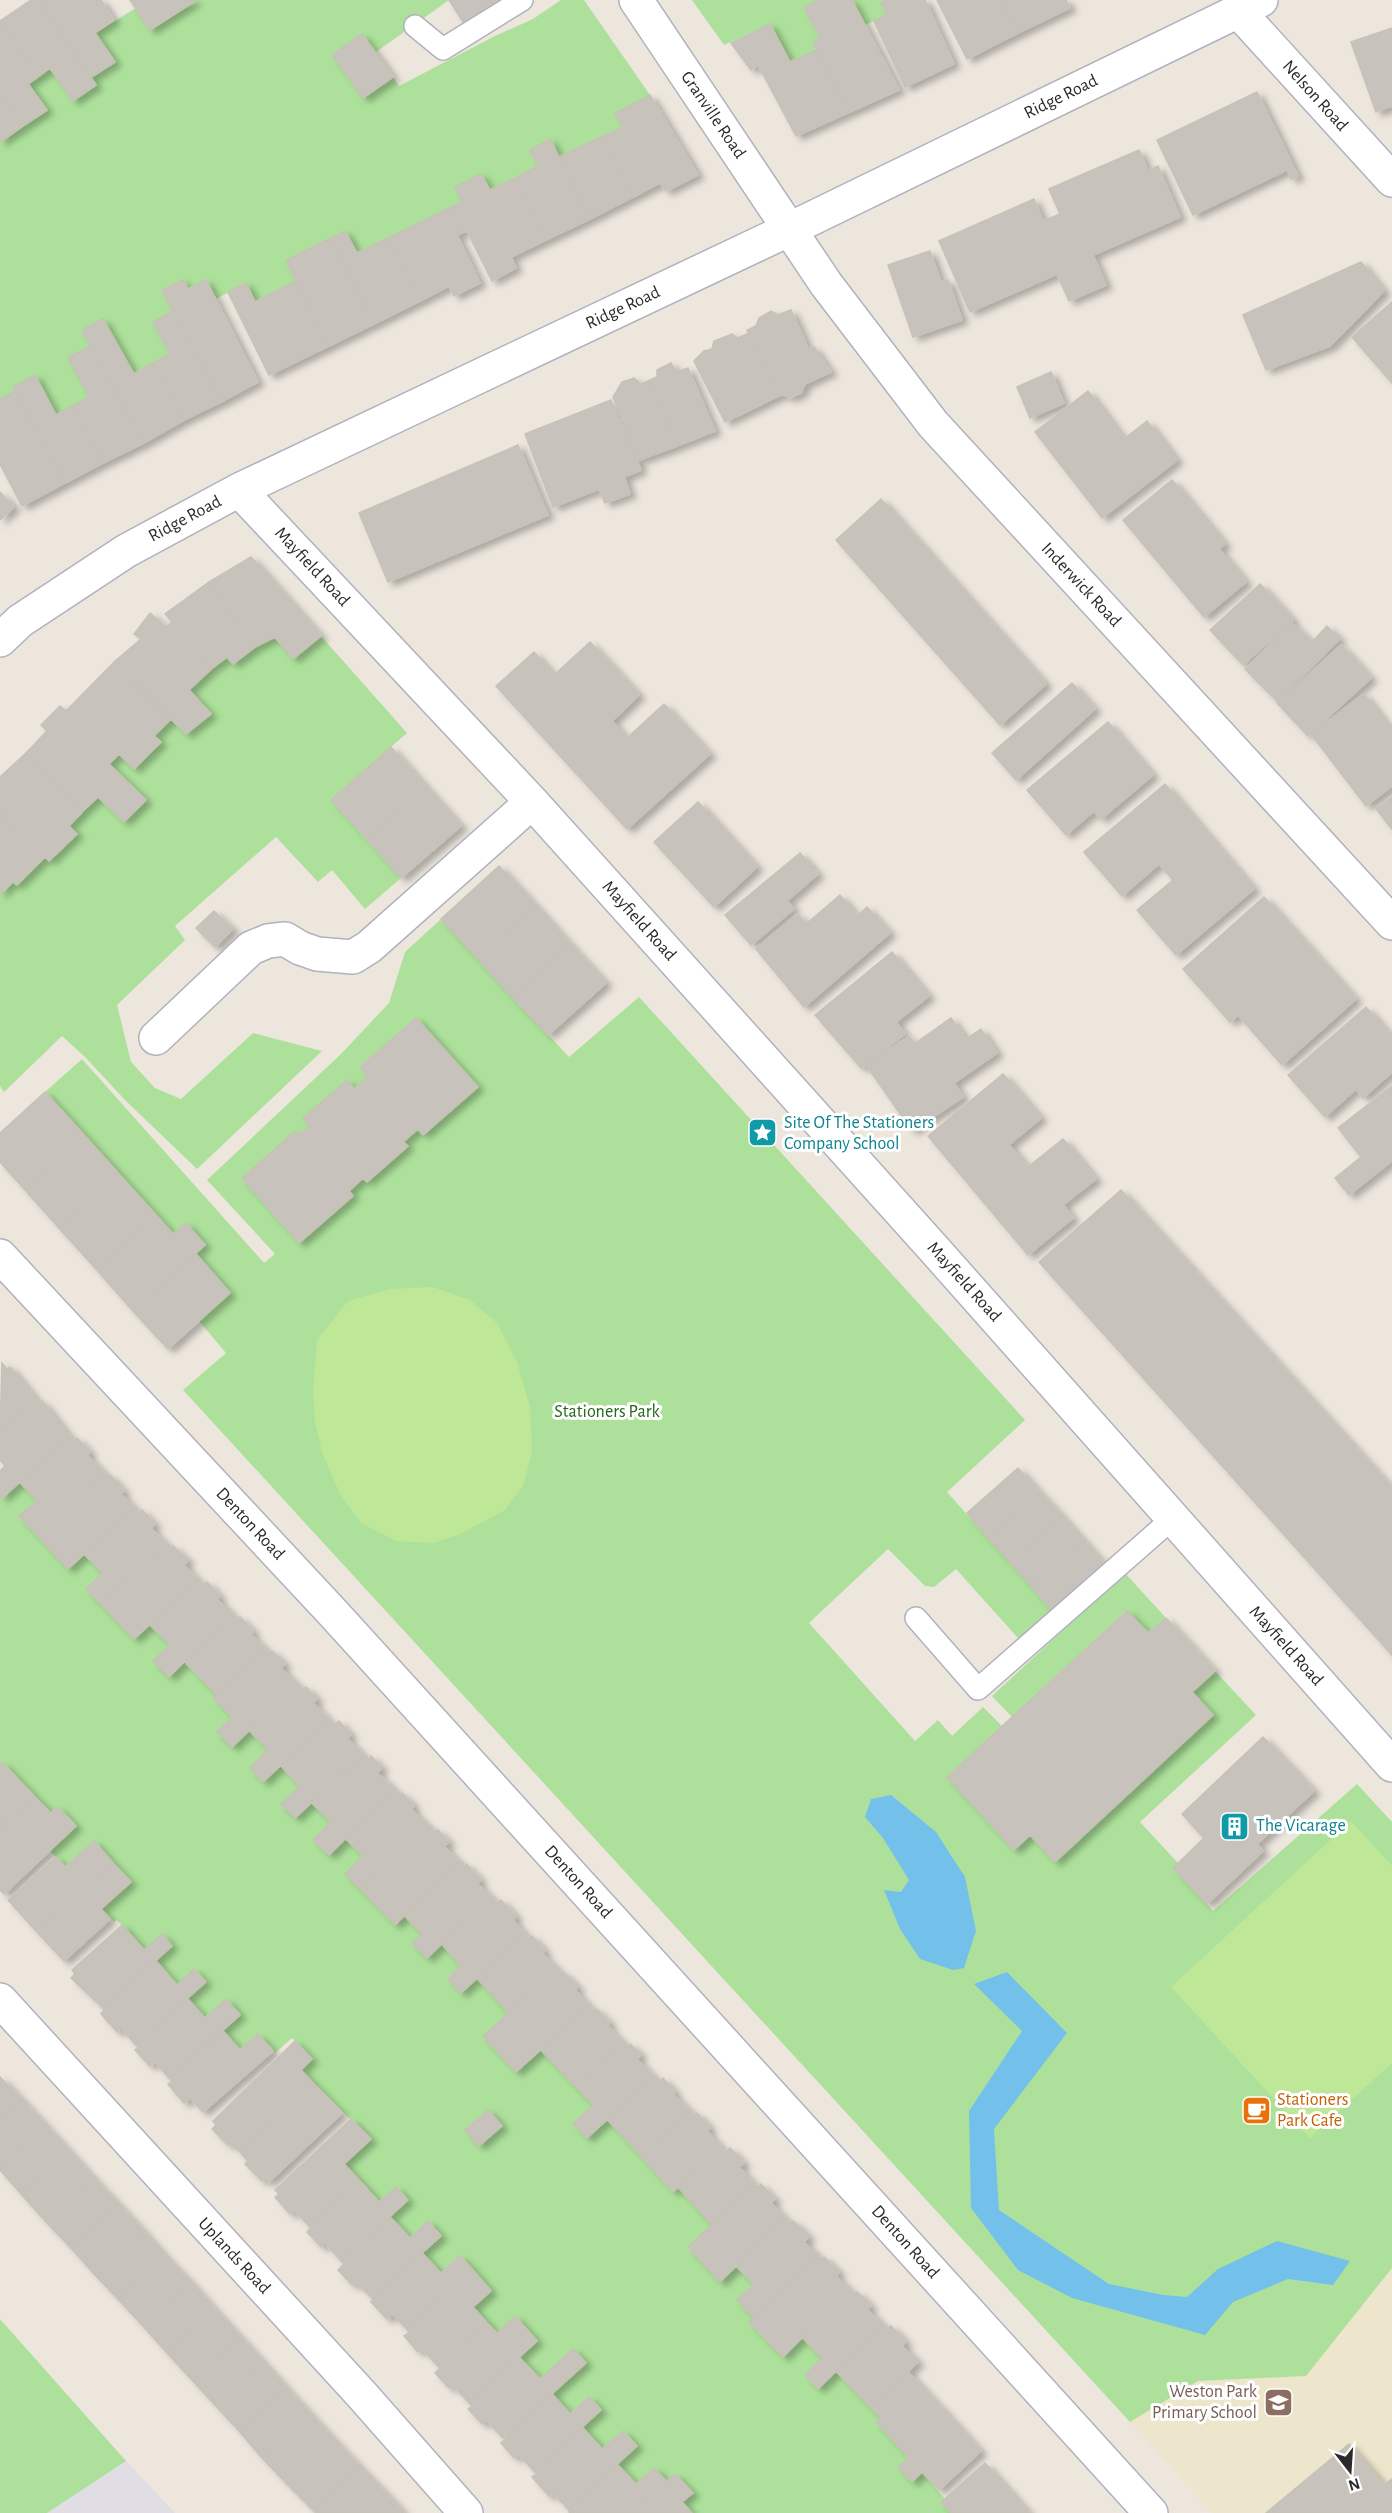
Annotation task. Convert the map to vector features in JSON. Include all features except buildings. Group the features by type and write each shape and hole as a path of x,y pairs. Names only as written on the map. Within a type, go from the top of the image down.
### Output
{"street":[{"name":"Granville Road","path":"636,0 790,229"},
{"name":"Ridge Road","path":"0,640 20,621 126,551 240,490 790,229 1250,5"},
{"name":"Nelson Road","path":"1250,5 1392,180"},
{"name":"Inderwick Road","path":"790,229 826,284 933,424 1392,923"},
{"name":"Mayfield Road","path":"240,490 532,802 1392,1765"},
{"path":"156,1038 251,948 268,941 285,939 300,948 335,957 353,957 369,947 532,802"},
{"name":"Denton Road","path":"0,1256 334,1614 1151,2513"},
{"name":"Uplands Road","path":"0,2000 362,2395 466,2513"}],"lane":[{"path":"415,26 443,49 522,0"},
{"path":"916,1618 978,1689 1173,1518"}],"shaded area":[{"name":"Weston Park Primary School","path":"1392,2268 1392,2513 1212,2513 1130,2422 1198,2381 1306,2376"},
{"path":"126,2461 175,2513 47,2513"}],"green space":[{"path":"194,0 449,0 376,52 399,86 533,19 561,0 584,0 650,95 615,113 623,128 559,157 550,140 530,150 538,166 490,190 481,174 462,202 357,253 345,231 286,260 296,281 255,302 245,283 216,299 206,280 188,289 183,280 163,290 173,311 153,322 170,354 134,374 103,319 82,330 91,346 68,357 89,397 56,415 35,376 13,387 16,391 0,399 0,142 46,110 28,84 50,68 73,101 96,85 90,78 114,62 95,33 136,8"},
{"path":"692,0 818,0 804,8 820,38 813,42 816,50 790,62 770,24 724,45"},
{"path":"852,0 888,0 882,3 887,15 865,25"},
{"path":"321,636 407,733 331,800 401,878 365,909 332,870 318,882 276,837 175,926 185,940 117,1005 131,1062 155,1088 181,1099 253,1033 322,1051 197,1169 62,1036 4,1092 0,1086 0,894 13,882 17,885 45,857 49,861 76,834 69,826 98,797 124,822 146,801 109,764 119,754 135,769 161,742 154,736 172,718 186,734 211,714 189,690 227,657 234,664 255,647 275,637 293,658"},
{"name":"Stationers Park","path":"441,919 569,1057 639,997 1025,1420 947,1492 1052,1610 1019,1639 956,1569 934,1587 925,1586 888,1549 809,1623 915,1741 938,1720 952,1736 983,1707 1002,1726 947,1777 1014,1849 1030,1835 1055,1862 1096,1824 1192,1692 1215,1671 1256,1715 1140,1822 1178,1863 1173,1868 1213,1911 1357,1784 1392,1822 1392,2268 1306,2376 1198,2381 1130,2422 183,1390 226,1353 199,1321 230,1292 196,1254 205,1245 186,1223 173,1234 45,1092 82,1059 264,1263 275,1254 207,1180 341,1054 389,1003 405,952"},
{"path":"433,1287 470,1300 497,1323 517,1362 530,1407 532,1452 523,1486 505,1510 458,1535 433,1543 396,1541 361,1523 340,1494 322,1452 315,1421 313,1391 317,1340 348,1301 390,1289"},
{"path":"20,1482 37,1501 20,1517 68,1568 84,1554 103,1573 86,1589 134,1639 150,1625 170,1645 153,1661 168,1676 184,1661 216,1694 213,1698 232,1717 217,1732 232,1747 249,1730 268,1750 250,1768 263,1782 281,1766 300,1786 282,1804 295,1818 312,1803 331,1822 314,1840 329,1855 345,1838 363,1856 346,1874 394,1924 404,1915 422,1934 413,1943 427,1958 442,1944 461,1966 448,1979 460,1993 477,1978 509,2013 484,2036 516,2072 541,2050 594,2105 573,2123 586,2138 607,2119 673,2191 678,2187 712,2225 688,2248 720,2281 736,2266 822,2358 805,2375 818,2389 836,2371 881,2417 909,2458 899,2467 922,2472 945,2499 941,2502 951,2513 692,2513 682,2502 692,2492 676,2474 667,2482 636,2484 617,2464 637,2445 623,2431 602,2449 582,2427 601,2410 588,2397 570,2414 552,2394 585,2362 573,2349 540,2379 519,2357 537,2340 515,2316 497,2333 473,2307 491,2290 460,2256 441,2273 422,2253 441,2235 428,2221 410,2238 390,2217 407,2200 396,2187 379,2202 344,2164 370,2139 301,2070 312,2059 292,2038 275,2053 258,2035 240,2050 223,2031 240,2015 226,2000 205,2018 187,1998 194,1969 177,1985 156,1961 172,1946 162,1935 144,1950 117,1920 114,1922 101,1909 130,1882 94,1841 65,1867 50,1851 76,1826 58,1807 51,1813 3,1763 0,1765 0,1495 2,1497"},
{"path":"1125,1573 1166,1618 1148,1633 1126,1611 1012,1717 992,1696"},
{"path":"1351,1821 1392,1866 1392,2063 1310,2138 1171,1987"},
{"path":"0,2319 126,2461 47,2513 0,2513"}],"water":[{"path":"891,1795 936,1832 965,1877 976,1931 964,1968 953,1970 920,1959 900,1929 884,1890 901,1892 909,1880 883,1838 865,1817 871,1799"},
{"path":"1007,1972 1067,2033 994,2129 999,2210 1109,2284 1163,2295 1187,2297 1218,2269 1277,2241 1350,2261 1333,2285 1288,2279 1233,2302 1205,2335 1072,2298 1018,2270 971,2208 969,2111 1022,2031 974,1984"}],"place":[{"name":"Site Of The Stationers Company School","path":"763,1133"},
{"name":"The Vicarage","path":"1235,1826"},
{"name":"Stationers Park Cafe","path":"1256,2110"},
{"name":"Weston Park Primary School","path":"1278,2402"}]}
